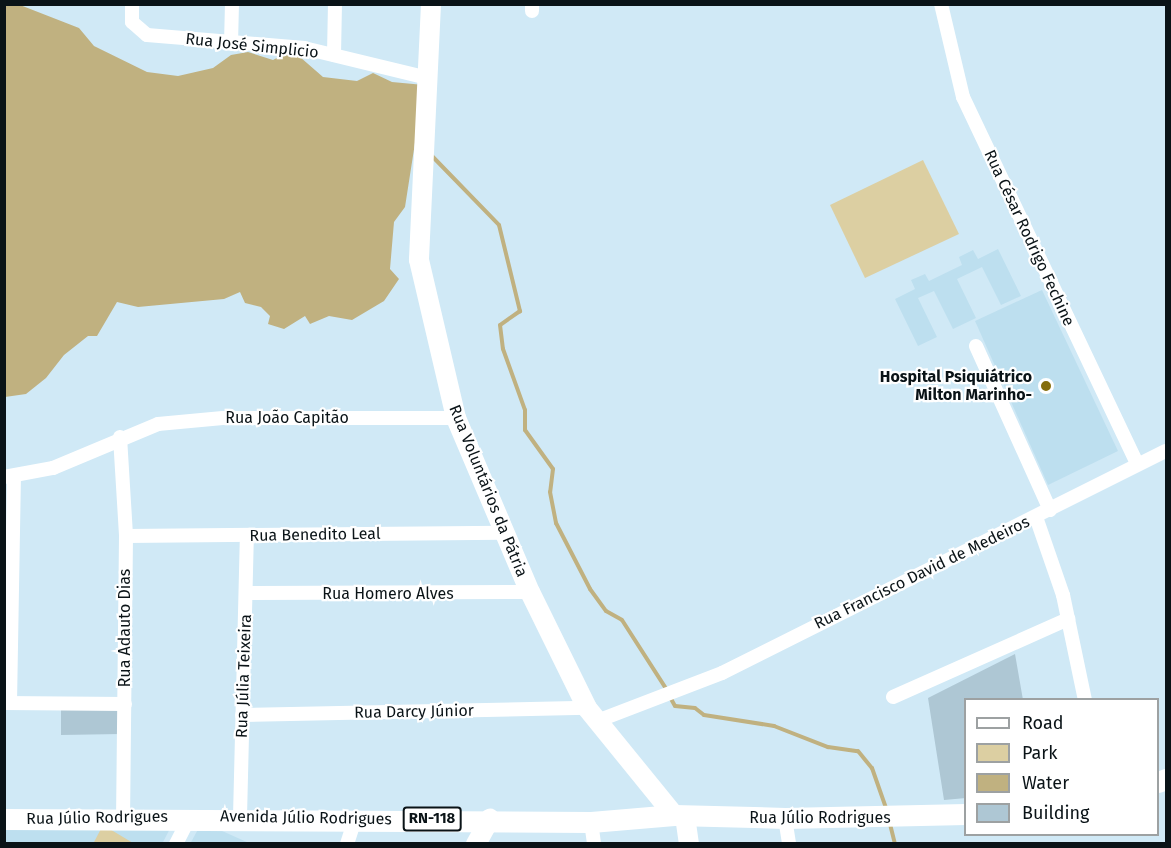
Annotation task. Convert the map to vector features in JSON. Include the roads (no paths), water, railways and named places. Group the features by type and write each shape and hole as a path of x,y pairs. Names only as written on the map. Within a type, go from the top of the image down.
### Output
{"main road":[{"name":"Rua Júlio Rodrigues","path":"679,815 785,818 964,814"},
{"name":"Avenida Júlio Rodrigues","path":"190,817 245,825 267,818 591,822 679,815"},
{"name":"Rua Júlio Rodrigues","path":"4,819 190,817"}],"street":[{"name":"Rua José Simplicio","path":"132,4 132,22 142,33 231,44 304,48 429,78"},
{"path":"231,44 232,4"},
{"path":"334,55 335,4"},
{"name":"Rua César Rodrigo Fechine","path":"941,4 967,106 1137,464"},
{"name":"Rua Voluntários da Pátria","path":"431,11 418,260 456,418 530,592 592,715 679,815"},
{"path":"976,346 1050,510"},
{"name":"Rua João Capitão","path":"9,477 53,468 120,437 158,424 223,418 456,418"},
{"name":"Rua Adauto Dias","path":"120,437 126,536 123,818"},
{"name":"Rua Francisco David de Medeiros","path":"592,715 660,699 677,692 1167,451"},
{"path":"9,477 7,703 125,704"},
{"path":"1036,517 1068,619 1085,698"},
{"name":"Rua Benedito Leal","path":"126,536 503,533"},
{"name":"Rua Júlia Teixeira","path":"245,825 242,715 247,536"},
{"name":"Rua Homero Alves","path":"247,593 530,592"},
{"path":"893,698 1068,619"},
{"name":"Rua Darcy Júnior","path":"242,715 592,715"},
{"path":"679,815 689,843"},
{"path":"176,843 190,817"},
{"path":"785,818 789,843"},
{"path":"347,843 355,819"},
{"path":"476,843 490,819"},
{"path":"591,822 594,843"}],"water":[{"path":"5,5 20,5 79,28 94,46 147,72 178,76 213,68 231,55 248,52 273,60 292,50 323,77 357,81 373,73 392,82 424,85 405,207 394,222 390,269 399,279 384,301 352,320 329,316 310,324 305,316 284,329 268,324 270,316 261,307 245,303 240,292 224,299 138,307 117,302 97,336 88,336 64,355 46,378 26,394 5,397"}],"waterway":[{"path":"432,156 499,225 520,311 500,325 503,349 525,410 525,430 553,469 550,492 556,523 590,589 606,611 622,620 667,690"},
{"path":"670,697 675,706 695,708 704,715 774,726 828,747 858,751 872,768 886,808"},
{"path":"890,824 895,844"}],"place":[{"name":"Hospital Psiquiátrico Milton Marinho-","path":"1046,386"}]}
